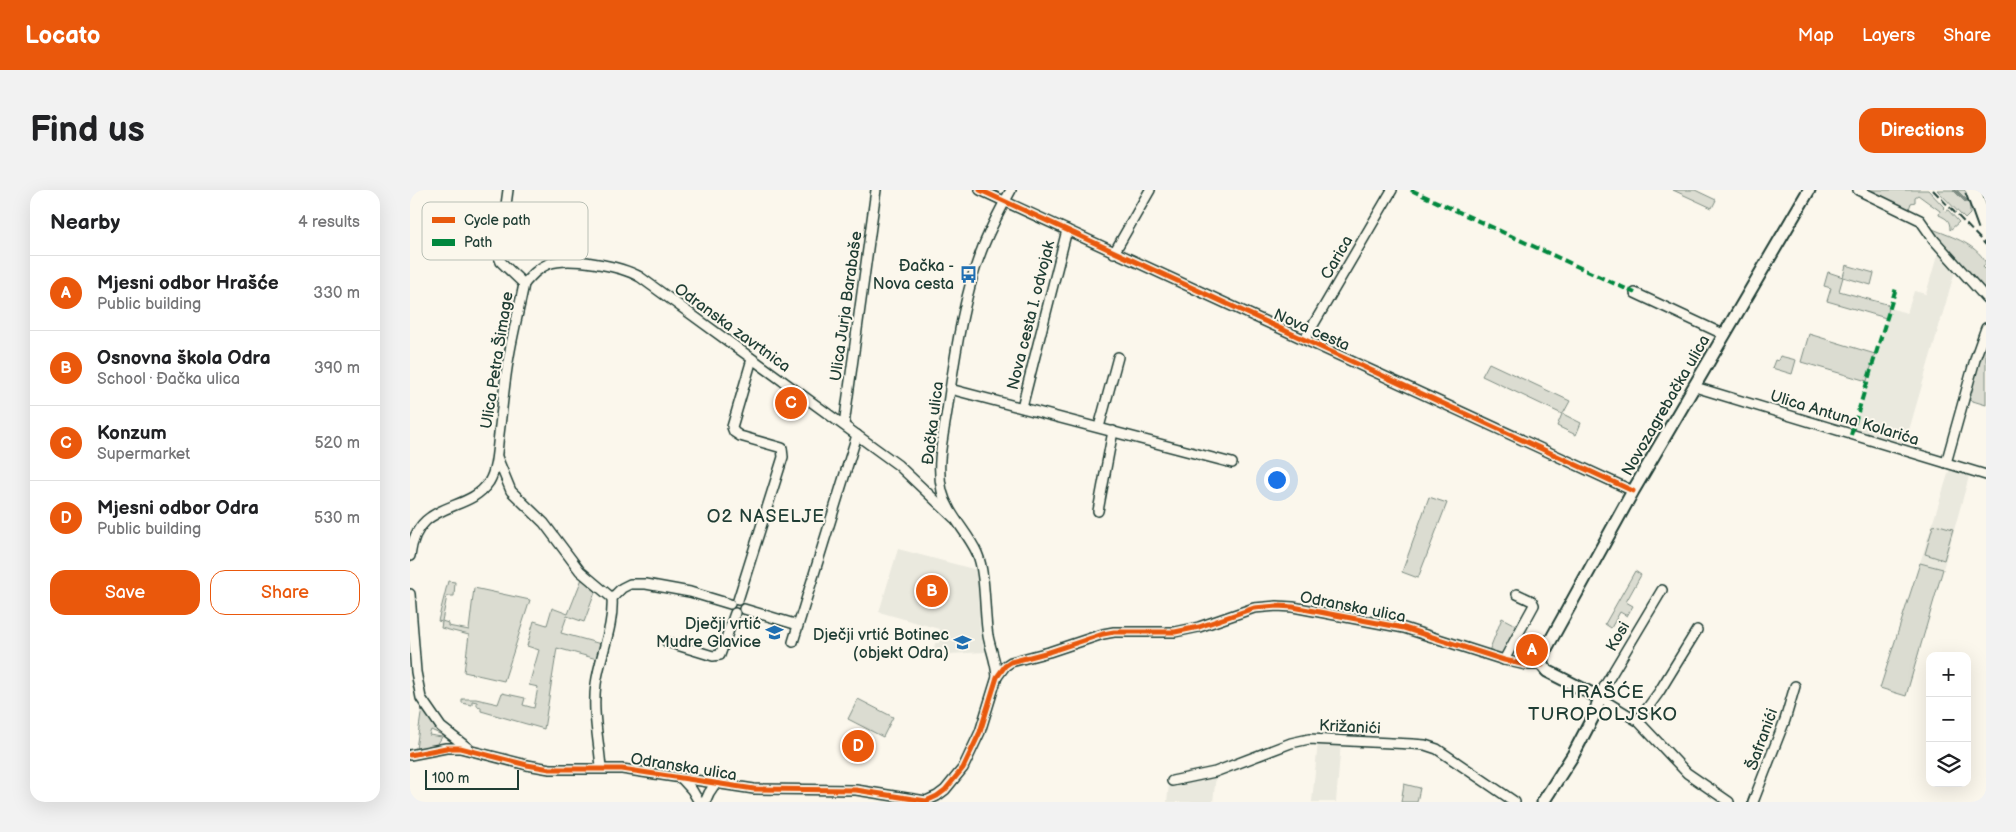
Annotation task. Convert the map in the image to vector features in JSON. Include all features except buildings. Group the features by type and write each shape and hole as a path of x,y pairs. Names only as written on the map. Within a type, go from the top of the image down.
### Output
{"highway":[{"path":"1972,190 1986,226"}],"main road":[{"name":"Novozagrebačka ulica","path":"1542,665 1544,653 1633,491 1809,190"},
{"path":"1972,190 1986,205"},
{"path":"1542,665 1547,671 1600,698 1598,706 1573,755 1543,802"}],"street":[{"name":"Ulica Jurja Barabaše","path":"844,426 876,190"},
{"name":"Nova cesta","path":"980,190 1633,491"},
{"name":"Đačka ulica","path":"996,677 995,657 988,635 980,559 971,541 954,518 946,503 942,486 941,454 950,389 974,271 981,251 1011,190"},
{"path":"1114,253 1150,190"},
{"name":"Carica","path":"1305,339 1392,190"},
{"path":"1858,190 1920,220 1934,240 1986,298"},
{"name":"Nova cesta I. odvojak","path":"1022,407 1066,230"},
{"name":"Ulica Petra Šimage","path":"488,483 497,456 508,363 524,284 500,260"},
{"name":"Odranska zavrtnica","path":"524,284 539,269 549,263 562,261 611,266 628,270 898,466 954,518"},
{"path":"1635,293 1724,335"},
{"path":"1946,463 1976,356 1986,328"},
{"path":"1099,427 1118,357"},
{"path":"667,642 713,656 720,655 783,457 782,448 740,436 734,432 732,427 752,359"},
{"name":"Ulica Antuna Kolarića","path":"1695,387 1986,475"},
{"path":"950,389 1232,463"},
{"path":"1098,511 1113,431"},
{"path":"793,642 857,435"},
{"path":"497,456 510,488 516,497 544,523 580,572 612,598"},
{"path":"410,556 412,544 417,534 430,517 444,508 473,496 488,483 502,484 510,488"},
{"path":"930,494 936,494 942,486"},
{"path":"601,768 595,715 595,686 611,618 612,598 622,588 630,584 646,584 690,592 735,606 741,612 744,608 798,625"},
{"name":"Kosi","path":"1600,698 1604,688 1662,590"},
{"path":"410,594 419,691 425,705 445,730 470,749"},
{"path":"1504,660 1534,605 1532,601 1517,594"},
{"name":"Odranska ulica","path":"410,755 453,747 470,749 527,765 550,769 601,768 633,770 715,784 767,790 869,791 923,801 937,796 946,790 971,754 980,732 996,677 1005,666 1012,662 1103,634 1182,630 1199,627 1246,610 1277,606 1302,608 1404,628 1504,660 1526,665 1542,665"},
{"path":"1638,721 1659,692 1697,630"},
{"path":"995,657 1003,661 1012,662"},
{"name":"Šafranići","path":"1753,802 1785,720 1795,686"},
{"path":"1600,698 1638,721 1687,773 1729,802"},
{"path":"439,749 446,738 445,730"},
{"name":"Križanići","path":"1172,781 1215,772 1291,743 1310,738 1412,744 1425,745 1437,749 1515,802"},
{"path":"682,779 692,790 699,802"},
{"path":"705,802 715,784"}],"shaded area":[{"path":"1673,190 1695,190 1716,200 1712,208"},
{"path":"1866,190 1928,190 1943,208 1946,211 1948,210 1959,222 1950,230 1948,220 1939,215 1940,211 1918,195 1915,197 1915,202 1911,203 1909,209"},
{"path":"1937,190 1953,190 1965,202 1967,200 1957,190 1964,190 1972,197 1970,199 1970,214 1965,219"},
{"path":"1928,227 1960,240 1981,256 1986,263 1983,267 1986,270 1986,293"},
{"path":"1938,252 1955,271 1905,444 1853,432 1889,308 1907,313 1914,291 1926,294"},
{"path":"1846,265 1874,273 1871,285 1843,277"},
{"path":"1828,272 1843,277 1839,291 1890,305 1886,318 1827,301 1831,288 1824,286"},
{"path":"1986,333 1986,405 1966,399"},
{"path":"1809,334 1875,354 1867,381 1801,362"},
{"path":"1780,356 1796,360 1792,374 1772,368 1775,360 1778,361"},
{"path":"1489,363 1570,401 1563,414 1581,423 1576,435 1557,426 1562,414 1482,376"},
{"path":"1950,468 1970,473 1943,569 1920,563"},
{"path":"1429,497 1447,503 1418,578 1402,572"},
{"path":"1939,525 1953,529 1944,560 1925,554 1933,526"},
{"path":"898,549 977,570 980,631 985,652 933,655 935,643 939,643 939,629 879,612"},
{"path":"1920,563 1943,569 1906,696 1880,688"},
{"path":"1635,571 1641,575 1626,602 1633,606 1627,616 1620,612 1611,628 1605,624"},
{"path":"583,576 597,587 584,622 567,616 561,633 601,644 597,659 557,648 544,729 481,711 481,707 477,706 477,702 472,701 472,705 462,703 462,699 476,699 498,704 502,693 525,698 523,705 534,708 538,687 529,685 539,650 527,646 534,621 547,625 552,608 568,614"},
{"path":"448,581 455,582 454,596 447,596 442,621 448,623 448,626 469,630 474,588 530,600 504,681 464,672 469,635 441,628 442,622 438,621"},
{"path":"1502,618 1519,627 1503,654 1489,651"},
{"path":"858,699 893,717 883,737 848,719"},
{"path":"422,707 442,735 431,730 429,735 442,737 437,745 416,749"},
{"path":"1318,742 1341,743 1336,802 1312,802"},
{"path":"1216,776 1213,802 1167,802 1169,784"},
{"path":"1404,784 1420,788 1417,802 1401,802"}],"waterway":[{"path":"1955,190 1966,201"}],"railway":[{"path":"1933,190 1986,245"}],"marked path":[{"path":"1411,190 1635,293"},
{"path":"1851,435 1896,288"}],"cycle path":[{"path":"980,190 1633,491"},
{"path":"410,755 446,748 460,748 550,769 622,769 754,789 856,790 926,801 945,790 963,768 980,732 997,677 1005,666 1011,662 1103,634 1114,632 1175,632 1199,627 1254,608 1293,607 1404,628 1504,660 1526,665 1542,665"}],"place":[{"name":"Đačka - Nova cesta","path":"968,274"},
{"name":"Konzum","path":"791,403"},
{"name":"Osnovna škola Odra","path":"932,591"},
{"name":"Dječji vrtić Mudre Glavice","path":"775,632"},
{"name":"Dječji vrtić Botinec (objekt Odra)","path":"963,643"},
{"name":"Mjesni odbor Hrašće","path":"1532,650"},
{"name":"Mjesni odbor Odra","path":"858,746"}],"district":[{"name":"O2 NASELJE","path":"766,516"},
{"name":"HRAŠĆE TUROPOLJSKO","path":"1603,702"}]}
